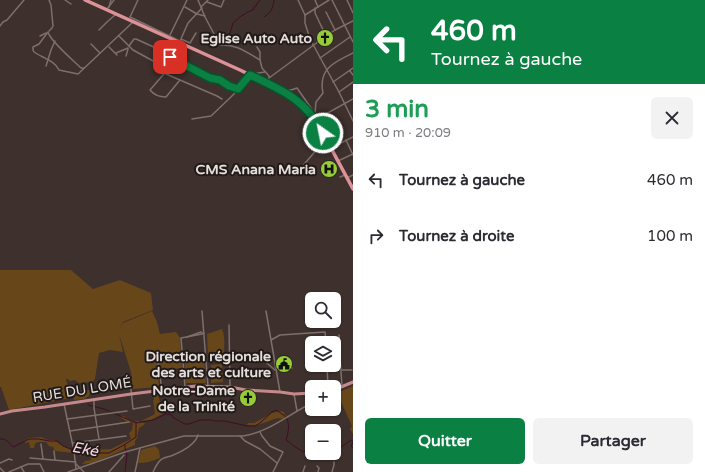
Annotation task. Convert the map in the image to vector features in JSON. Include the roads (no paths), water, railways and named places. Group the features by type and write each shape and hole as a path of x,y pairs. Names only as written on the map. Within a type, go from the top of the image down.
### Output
{"highway":[{"path":"86,0 108,8 115,13 129,18 133,22 157,30 180,41 186,46 250,75 267,80 290,95 317,119 353,189"}],"main road":[{"path":"342,387 353,382"},
{"name":"RUE DU LOMÉ","path":"0,414 12,411 185,387 230,387 246,390 294,394 305,393"}],"street":[{"path":"0,26 3,22 8,20 24,0"},
{"path":"49,0 51,5 53,26 39,44 33,47 33,50 54,63 59,70 62,71 78,74 133,22"},
{"path":"65,0 71,4"},
{"path":"108,8 112,0"},
{"path":"138,0 129,18 170,35 180,41 190,43 196,33"},
{"path":"170,35 187,0"},
{"path":"198,0 220,45 226,44 237,46 260,60"},
{"path":"155,62 180,41 188,23 207,1 220,7 224,0"},
{"path":"298,0 305,15 305,23 313,46 345,103 353,121"},
{"path":"315,0 318,7"},
{"path":"305,15 330,0 353,42"},
{"path":"346,0 353,13"},
{"path":"184,6 197,14 205,16"},
{"path":"315,8 315,14 326,36"},
{"path":"326,12 335,30"},
{"path":"99,30 115,13"},
{"path":"267,80 326,36 353,21"},
{"path":"40,36 48,32"},
{"path":"48,32 49,36 55,41 59,48 81,68 84,68"},
{"path":"119,36 133,50 168,71"},
{"path":"320,58 350,37"},
{"path":"108,46 117,54 136,38 210,78 220,80 229,86 238,89"},
{"path":"46,66 55,41"},
{"path":"91,44 100,53"},
{"path":"126,56 128,46"},
{"path":"180,80 166,97 152,93 150,90 166,74 186,46"},
{"path":"257,47 260,52 262,68 269,76 267,80"},
{"path":"315,113 316,102 323,93 321,84 326,69 353,53"},
{"path":"333,82 353,68"},
{"path":"350,71 353,75"},
{"path":"192,119 211,116 250,75 265,72"},
{"path":"166,74 222,99"},
{"path":"250,75 269,87"},
{"path":"267,80 287,90 298,88 315,113 317,119 353,99"},
{"path":"339,92 353,82"},
{"path":"331,148 353,137"},
{"path":"300,169 326,138"},
{"path":"338,161 353,154 346,140"},
{"path":"340,178 353,176"},
{"path":"202,311 208,386"},
{"path":"266,311 280,392"},
{"path":"229,325 230,387"},
{"path":"185,387 181,338 201,332 203,333"},
{"path":"271,340 280,335 325,332 325,336"},
{"path":"249,358 262,359 276,370"},
{"path":"158,363 162,390"},
{"path":"275,367 292,368"},
{"path":"342,387 341,370 352,370"},
{"path":"130,380 133,409 150,406"},
{"path":"294,394 296,412"},
{"path":"94,400 95,415 100,440"},
{"path":"64,404 74,451 76,469"},
{"path":"68,472 126,452 178,437 189,435 250,435 260,432 305,407"},
{"path":"67,419 127,411"},
{"path":"70,431 129,422"},
{"path":"260,432 270,446 283,452 273,472"},
{"path":"153,472 158,462 162,458 170,456 188,447 196,440 198,435"},
{"path":"72,443 126,436"},
{"path":"240,436 277,462"},
{"path":"41,444 43,458"},
{"path":"135,472 140,448"},
{"path":"54,451 56,460"},
{"path":"109,472 124,455"},
{"path":"30,458 43,458 76,463 84,472"},
{"path":"0,463 9,459 12,460"},
{"path":"332,472 334,462"},
{"path":"9,472 28,464 40,464 44,472"},
{"path":"303,472 305,466"},
{"path":"317,466 319,468 318,472"},
{"path":"21,467 24,472"},
{"path":"0,468 4,472"}],"waterway":[{"path":"224,41 230,33 233,23 241,16 254,9 260,0"},
{"path":"264,17 271,10 274,0"},
{"path":"88,405 104,409 136,423"},
{"name":"Eké","path":"0,439 6,440 13,447 30,439 39,439 57,441 63,446 73,450 79,449 109,453 136,437 136,423 153,420 166,414 172,415 172,417 185,424 200,420 212,420 255,426 276,410 287,419 288,434 286,440 305,452"},
{"name":"Eké","path":"341,447 351,440 353,441"},
{"name":"Eké","path":"353,442 351,446 353,448"},
{"path":"125,445 127,454 125,472"}],"place":[{"name":"Eglise Auto Auto","path":"325,38"},
{"name":"CMS Anana Maria","path":"329,169"},
{"name":"Direction régionale des arts et culture","path":"284,364"},
{"name":"Notre-Dame de la Trinité","path":"248,398"}]}
